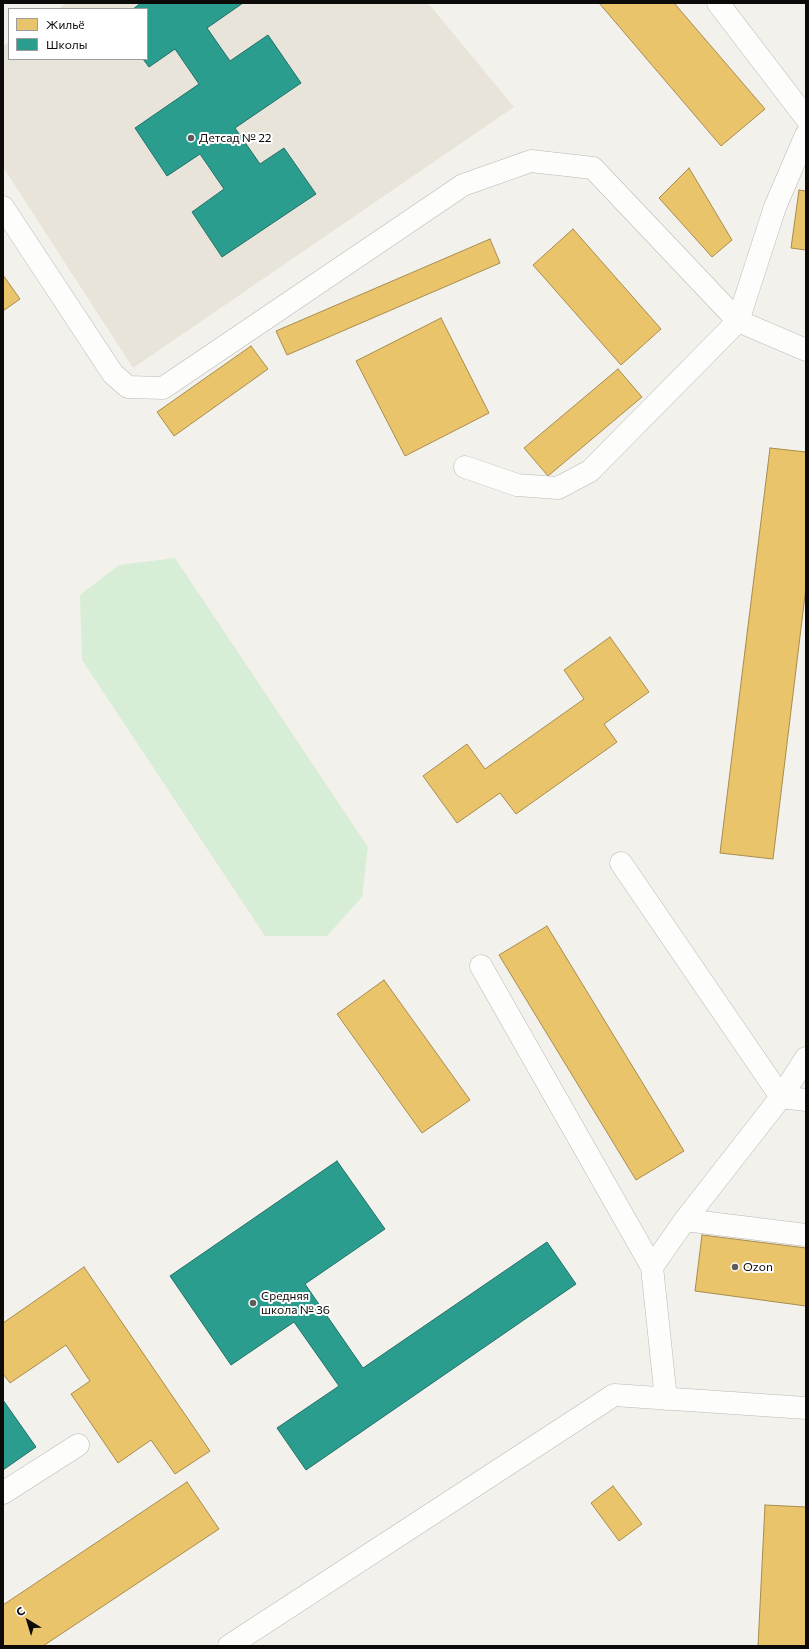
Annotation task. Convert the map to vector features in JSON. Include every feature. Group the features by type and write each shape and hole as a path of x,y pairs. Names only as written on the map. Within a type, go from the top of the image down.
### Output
{"street":[{"path":"718,3 806,118"},
{"path":"465,468 518,485 558,488 590,472 738,321 775,207 806,135"},
{"path":"3,206 113,374 128,387 163,388 463,185 531,161 593,168 738,321 806,350"},
{"path":"621,864 781,1097 806,1100"},
{"path":"481,966 652,1267 666,1399"},
{"path":"652,1267 685,1220 781,1097 806,1058"},
{"path":"685,1220 806,1235"},
{"path":"229,1646 614,1395 806,1408"},
{"path":"3,1493 78,1445"}],"shaded area":[{"path":"67,3 428,3 514,107 133,368 3,167 3,46 8,43 8,60 148,60 148,8 60,8"}],"green space":[{"path":"175,558 368,847 362,897 327,936 265,936 82,660 80,595 119,565"}],"building: Жильё":[{"path":"599,3 674,3 765,109 721,146"},
{"path":"689,168 732,240 712,257 659,198"},
{"path":"799,190 806,191 806,250 791,248"},
{"path":"573,229 661,329 621,365 533,265"},
{"path":"490,239 500,263 287,355 276,331"},
{"path":"3,275 20,299 3,311"},
{"path":"441,318 489,413 405,456 356,361"},
{"path":"251,346 268,369 174,436 157,412"},
{"path":"618,369 642,397 548,476 524,448"},
{"path":"770,448 806,452 806,587 773,859 720,853"},
{"path":"610,637 649,692 604,724 617,742 516,814 500,793 457,823 423,776 467,744 485,769 584,699 564,670"},
{"path":"547,926 684,1151 636,1180 499,955"},
{"path":"384,980 470,1100 422,1133 337,1014"},
{"path":"702,1235 806,1248 806,1306 695,1291"},
{"path":"84,1267 210,1451 175,1474 151,1440 118,1463 71,1394 90,1381 66,1345 10,1383 3,1374 3,1323"},
{"path":"187,1482 219,1529 43,1646 3,1646 3,1605"},
{"path":"613,1486 642,1524 619,1541 591,1503"},
{"path":"765,1505 806,1507 806,1646 758,1646"}],"building: Школы":[{"name":"Детсад № 22","path":"141,3 243,3 207,28 230,61 268,35 301,83 235,128 260,164 284,148 316,194 222,257 192,212 224,189 200,154 167,176 135,128 199,84 175,49 149,67 144,60 148,60 148,8 134,8"},
{"name":"Средняя школа № 36","path":"337,1161 385,1229 305,1284 363,1368 547,1242 576,1284 306,1470 277,1428 339,1386 294,1322 231,1365 170,1276"},
{"path":"3,1400 36,1447 3,1470"}],"place":[{"name":"Детсад № 22","path":"191,138"},
{"name":"Ozon","path":"735,1267"},
{"name":"Средняя школа № 36","path":"253,1303"}]}
